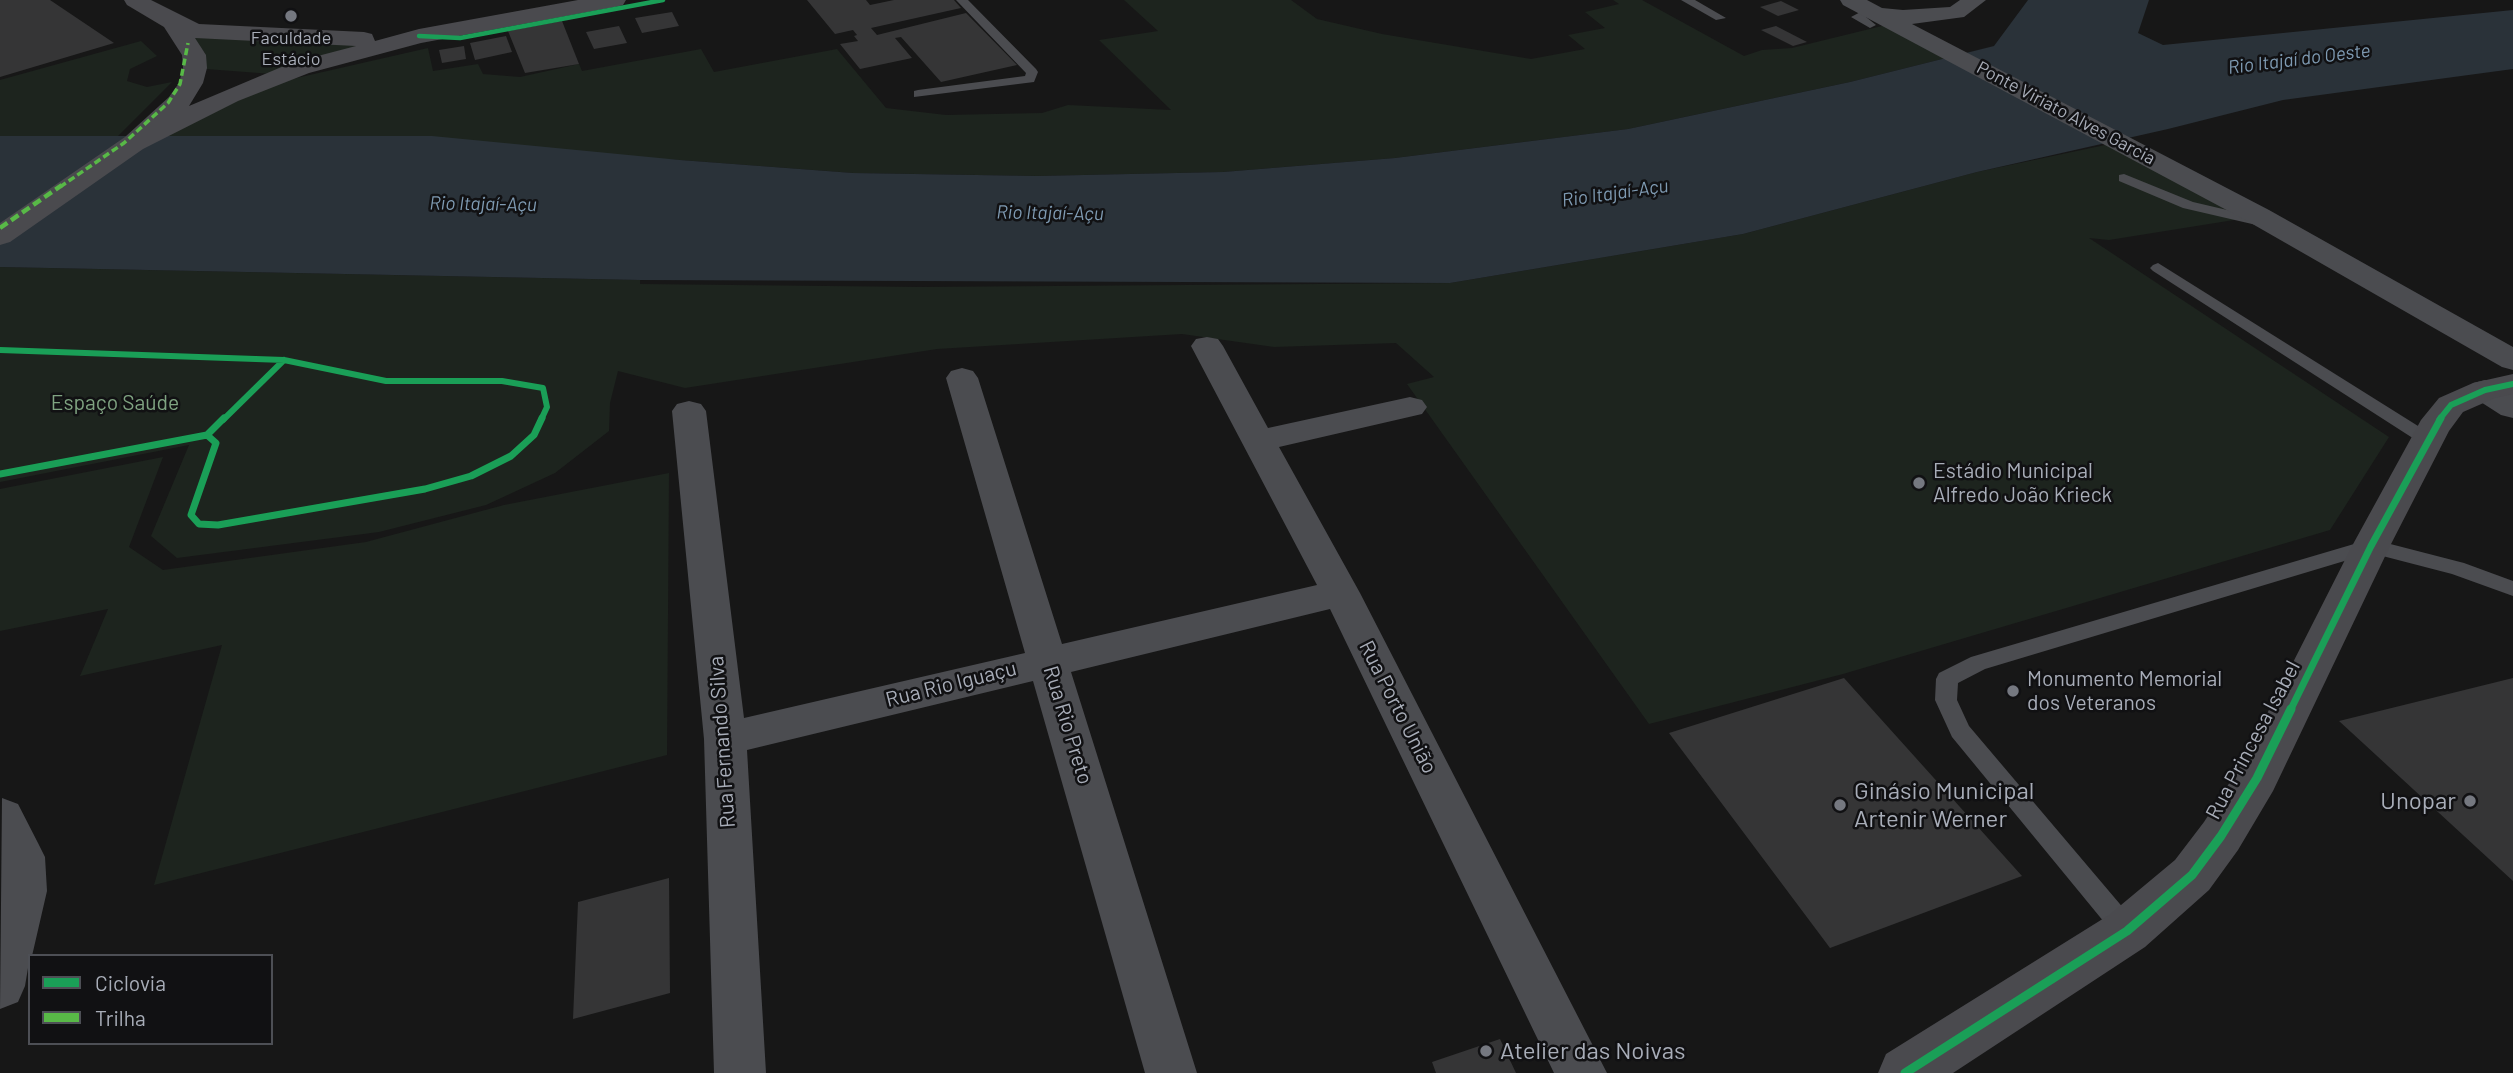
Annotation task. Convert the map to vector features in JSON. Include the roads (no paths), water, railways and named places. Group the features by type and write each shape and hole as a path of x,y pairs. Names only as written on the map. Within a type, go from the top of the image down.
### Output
{"street":[{"path":"135,0 173,22 195,31 354,39 419,36"},
{"path":"134,144 263,82 351,53 419,36 615,0"},
{"path":"1864,12 1903,17 1926,16 1956,12 1975,0"},
{"name":"Ponte Viriato Alves Garcia","path":"1864,12 2268,221"},
{"path":"0,236 134,144 179,102 191,83 195,68 194,54 173,22"},
{"path":"2268,221 2513,360"},
{"name":"Rua Porto União","path":"1207,346 1341,593 1581,1073"},
{"name":"Rua Rio Preto","path":"962,378 1049,660 1171,1073"},
{"path":"2499,386 2513,408"},
{"name":"Rua Princesa Isabel","path":"1905,1073 2127,931 2192,875 2221,836 2257,778 2371,546 2433,428 2451,405 2499,386"},
{"path":"1257,441 1409,407"},
{"name":"Rua Fernando Silva","path":"689,411 725,738 740,1073"},
{"name":"Rua Rio Iguaçu","path":"725,738 1341,593"},
{"path":"0,986 24,891 22,857 2,817"}],"lane":[{"path":"918,94 1030,79 1032,72 962,0"},
{"path":"1687,0 1720,18"},
{"path":"2123,178 2188,205 2268,221"},
{"path":"2158,268 2428,440"},
{"path":"2127,931 1960,731 1946,700 1947,678 1978,663 2371,546 2456,568 2513,589"}],"water":[{"path":"2028,0 2149,0 2138,33 2163,45 2513,10 2513,69 2283,100 1977,172 1743,234 1450,283 640,280 0,267 0,136 432,136 680,160 853,173 1037,176 1223,172 1395,158 1628,129 1850,82 1994,46"}],"place":[{"name":"Faculdade Estácio","path":"291,16"},
{"name":"Estádio Municipal Alfredo João Krieck","path":"1919,483"},
{"name":"Monumento Memorial dos Veteranos","path":"2013,691"},
{"name":"Unopar","path":"2470,801"},
{"name":"Ginásio Municipal Artenir Werner","path":"1840,805"},
{"name":"Atelier das Noivas","path":"1486,1051"}],"water label":[{"name":"Rio Itajaí do Oeste","path":"2299,59"},
{"name":"Rio Itajaí-Açu","path":"1615,193"},
{"name":"Rio Itajaí-Açu","path":"483,204"},
{"name":"Rio Itajaí-Açu","path":"1050,213"}],"park label":[{"name":"Espaço Saúde","path":"115,403"}]}
